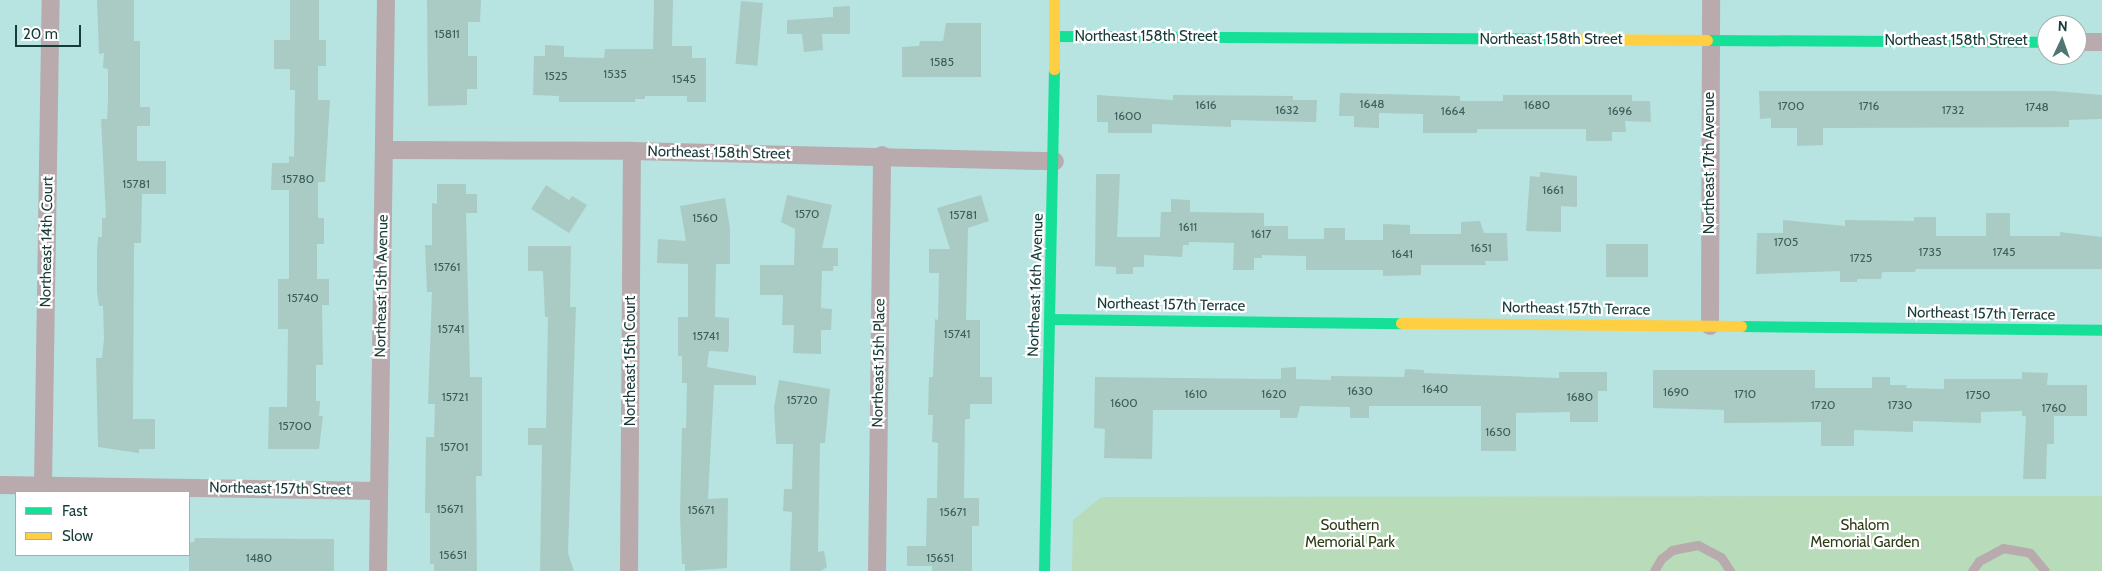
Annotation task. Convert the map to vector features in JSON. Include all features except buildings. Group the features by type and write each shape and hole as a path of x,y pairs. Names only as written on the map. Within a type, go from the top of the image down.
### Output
{"street":[{"name":"Northeast 14th Court","path":"43,485 52,0"},
{"name":"Northeast 15th Avenue","path":"378,571 386,0"},
{"name":"Northeast 16th Avenue","path":"1044,571 1055,161 1054,0"},
{"name":"Northeast 17th Avenue","path":"1710,326 1711,0"},
{"name":"Northeast 158th Street","path":"1054,36 2037,42"},
{"path":"2087,42 2102,42"},
{"name":"Northeast 158th Street","path":"384,150 882,155 1055,161"},
{"name":"Northeast 15th Court","path":"629,571 632,151"},
{"name":"Northeast 15th Place","path":"877,571 882,155"},
{"name":"Northeast 157th Terrace","path":"1050,319 2102,330"},
{"name":"Northeast 157th Street","path":"0,485 379,491"}],"lane":[{"path":"1654,571 1662,558 1672,550 1691,545 1711,549 1721,557 1730,571"},
{"path":"1972,571 1979,560 2003,548 2030,553 2044,571"}],"green space":[{"path":"2102,496 2102,571 1072,571 1073,520 1101,497"}],"traffic: fast":[{"path":"1054,36 1552,39"},
{"path":"1707,40 2037,42"},
{"path":"1044,571 1054,69"},
{"path":"1050,319 1401,323"},
{"path":"1741,326 2102,330"}],"traffic: slow":[{"path":"1054,0 1054,69"},
{"path":"1552,39 1707,40"},
{"path":"1401,323 1741,326"}],"park label":[{"name":"Southern Memorial Park","path":"1350,534"},
{"name":"Shalom Memorial Garden","path":"1865,534"}]}
